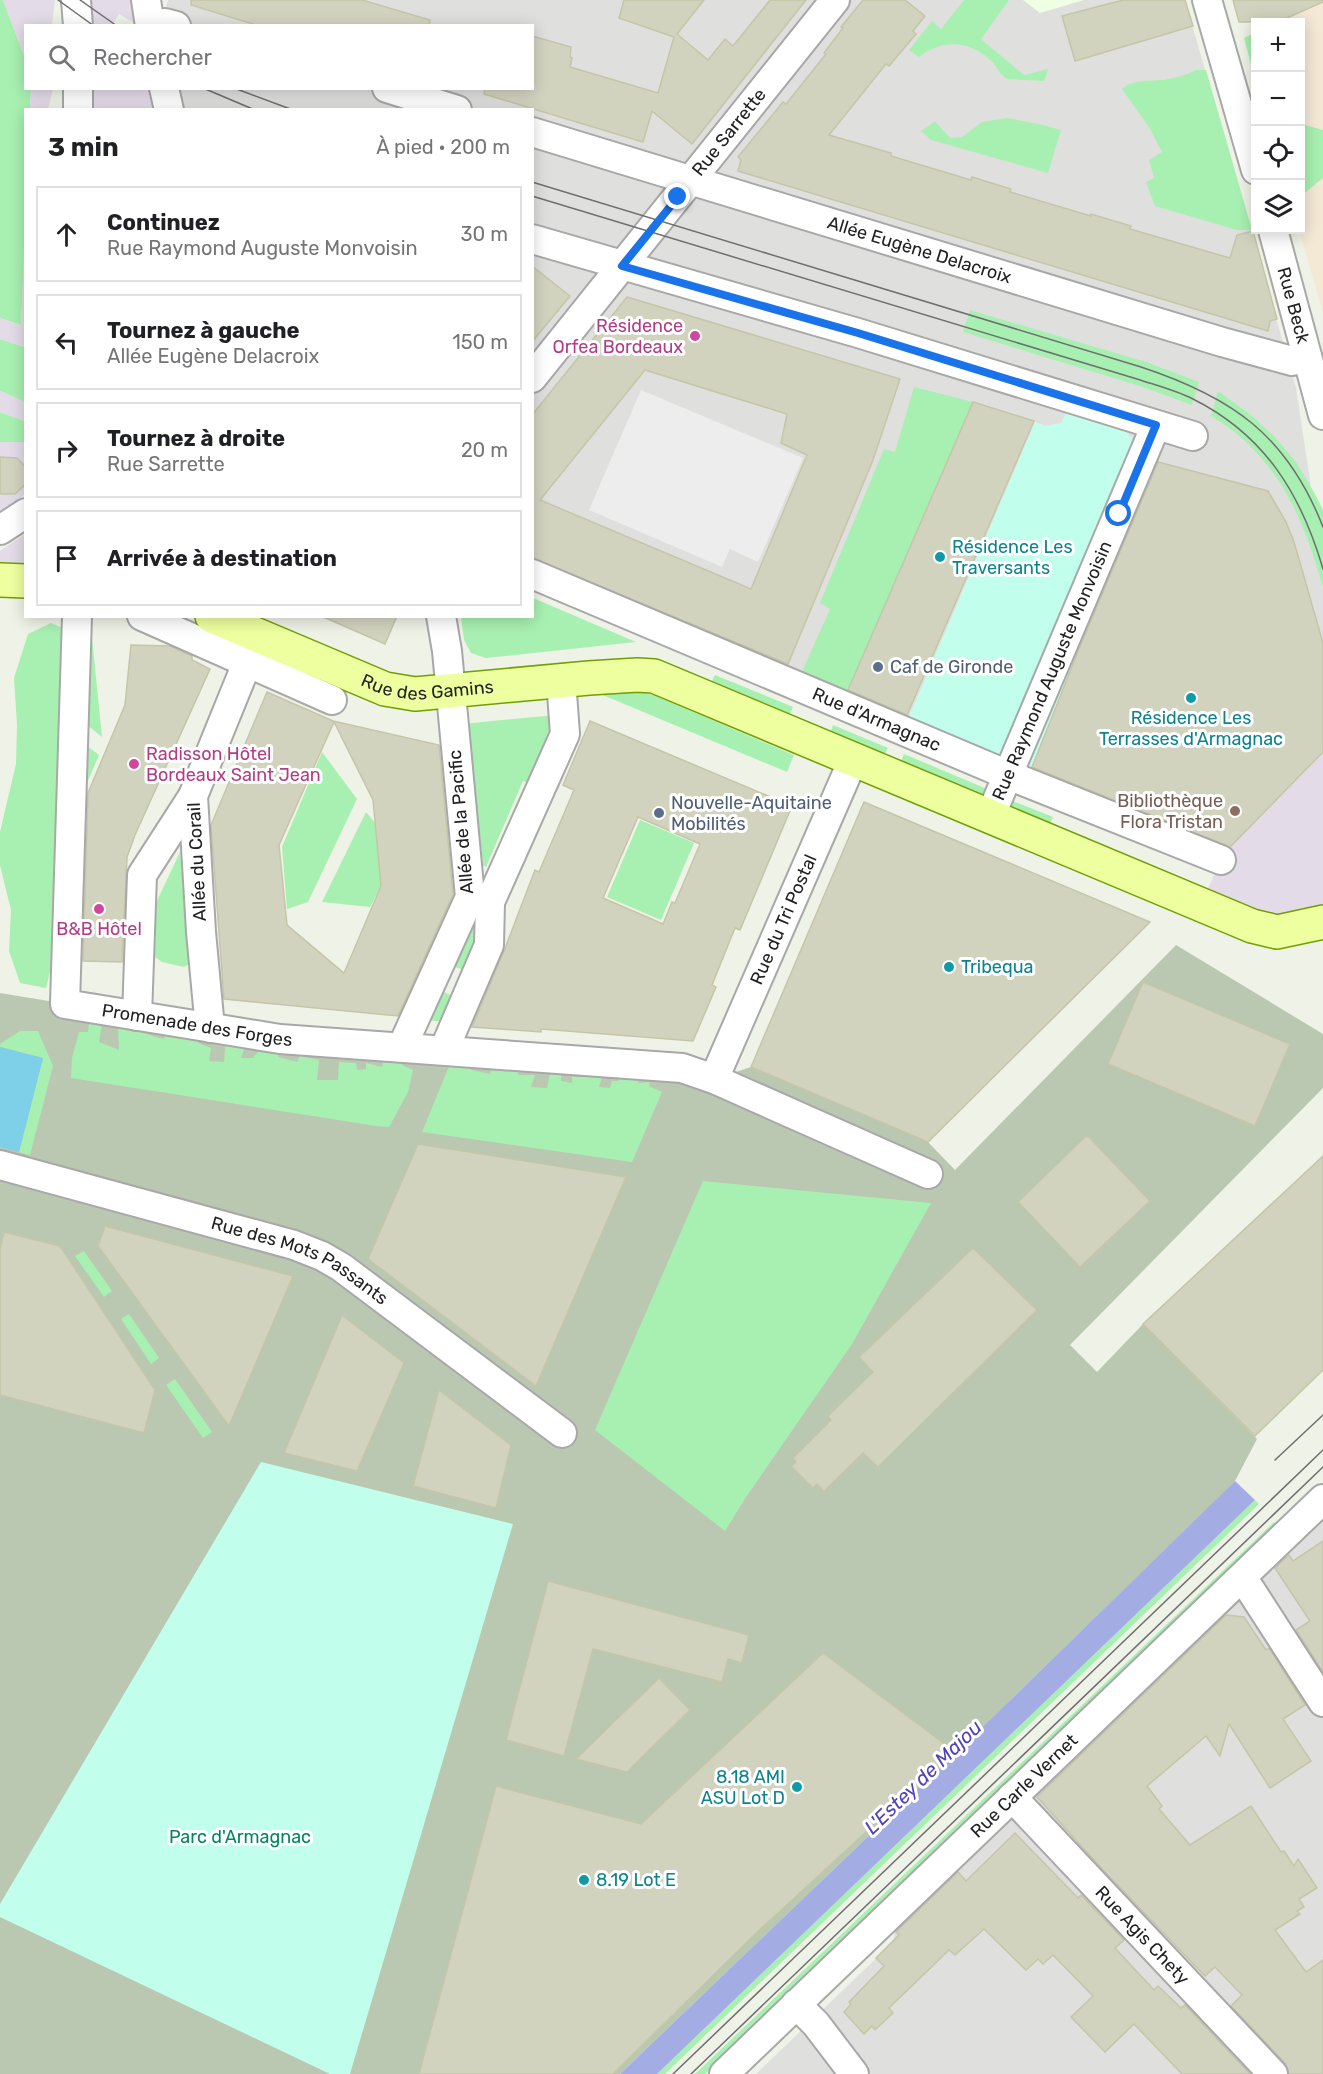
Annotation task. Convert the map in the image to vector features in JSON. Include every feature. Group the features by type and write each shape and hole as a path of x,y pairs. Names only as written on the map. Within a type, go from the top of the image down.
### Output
{"main road":[{"path":"0,580 24,581"},
{"name":"Rue des Gamins","path":"214,618 252,649 386,689 415,694 561,680 654,676 853,760"},
{"path":"853,760 1252,926 1277,932 1323,922"}],"street":[{"path":"76,0 78,24"},
{"path":"146,0 151,24"},
{"name":"Rue Sarrette","path":"534,376 836,0"},
{"path":"1207,0 1251,153"},
{"path":"78,90 78,108"},
{"path":"164,90 169,108"},
{"path":"393,90 451,108"},
{"name":"Allée Eugène Delacroix","path":"534,133 1222,342 1292,361 1307,357"},
{"name":"Rue Beck","path":"1274,234 1323,415"},
{"path":"534,240 858,333 1193,436"},
{"name":"Rue Raymond Auguste Monvoisin","path":"990,818 1156,425"},
{"path":"0,530 24,514"},
{"name":"Rue d'Armagnac","path":"534,575 1008,775 1221,860"},
{"name":"Promenade des Forges","path":"77,618 65,1004 280,1039 682,1068 714,1079 928,1174"},
{"path":"149,618 252,649 332,700"},
{"name":"Allée de la Pacific","path":"402,1047 480,900 441,618"},
{"name":"Allée du Corail","path":"210,1028 193,796 252,649"},
{"path":"444,1050 489,945 480,900 566,734 561,680"},
{"name":"Rue du Tri Postal","path":"714,1079 853,760"},
{"path":"137,1016 142,875 193,796"},
{"name":"Rue des Mots Passants","path":"0,1165 294,1245 322,1256 562,1433"},
{"name":"Rue Carle Vernet","path":"724,2074 1323,1499"},
{"path":"1241,1579 1250,1589 1323,1702"},
{"name":"Rue Agis Chety","path":"1012,1797 1273,2074"},
{"path":"796,2004 816,2024 854,2074"}],"shaded area":[{"path":"3,0 55,0 52,24 24,24 24,55"},
{"path":"89,0 132,0 136,24 119,14 113,24 91,24"},
{"path":"168,0 1185,0 1296,388 1323,566 1323,752 1224,854 534,562 534,108 140,108 145,90 534,90 534,24 161,24"},
{"path":"1023,0 1084,0 1040,13"},
{"path":"1323,2 1323,313 1300,234 1305,234 1305,18 1287,18"},
{"path":"31,90 53,90 48,108 30,108"},
{"path":"91,90 155,90 160,108 90,108"},
{"path":"24,247 24,347 0,339 0,318 21,325"},
{"path":"641,390 803,458 758,562 730,549 722,567 589,510"},
{"path":"0,391 24,402 24,421 0,412"},
{"path":"0,442 24,442 24,466 16,458 0,457"},
{"path":"24,485 24,494 0,512 0,494 15,494"},
{"path":"24,535 24,563 0,563 0,551"},
{"path":"1323,752 1323,907 1289,916 1264,914 1207,891 1224,854"},
{"path":"1176,945 1323,1034 1323,1088 1070,1345 1097,1372 1143,1324 1257,1439 1235,1481 999,1711 620,2074 0,2074 0,993 280,1039 714,1079 751,1067 928,1142 955,1170"},
{"path":"0,1047 43,1058 19,1152 0,1147"},
{"path":"1235,1481 1255,1500 657,2074 620,2074 999,1711"},
{"path":"1323,1520 1323,2074 756,2074 893,1942 895,1931"}],"green space":[{"path":"0,0 3,0 24,55 24,90 31,90 30,108 24,108 24,263 21,325 0,318"},
{"path":"964,0 1009,0 981,39 1024,75 1048,69 1044,81 1007,79 988,58 963,45 936,47 919,57 909,50 932,21 941,29"},
{"path":"1251,35 1251,64 1244,38"},
{"path":"1196,70 1206,70 1251,230 1237,230 1155,206 1146,182 1154,178 1149,160 1162,152 1149,127 1122,89 1136,82 1184,75"},
{"path":"1007,118 1061,130 1048,173 931,140 921,131 935,121 950,138 962,137 982,122"},
{"path":"1305,125 1323,130 1323,178 1305,193"},
{"path":"970,310 1146,362 1199,382 1192,405 1143,387 963,332"},
{"path":"0,339 24,347 24,402 0,391"},
{"path":"914,387 973,402 847,693 801,674 830,609 820,603 884,449 895,452"},
{"path":"1218,391 1251,415 1274,436 1296,462 1315,494 1323,510 1323,587 1306,536 1284,490 1254,449 1211,416"},
{"path":"1069,406 1114,420 1154,461 1029,775 908,719 1035,422 1046,426 1061,423"},
{"path":"0,412 24,421 24,442 0,442"},
{"path":"534,598 636,642 486,658 471,653 464,640 461,618 534,618"},
{"path":"51,623 70,631 60,930 46,988 20,983 9,951 11,910 0,865 0,832 16,764 17,725 14,678 28,634"},
{"path":"91,628 102,737 82,721"},
{"path":"715,675 793,707 790,714 712,681"},
{"path":"633,690 653,695 794,755 787,772 598,693"},
{"path":"555,715 556,723 529,783 523,781 486,867 483,865 480,837 474,837 462,724"},
{"path":"833,725 888,748 885,754 831,731"},
{"path":"81,741 99,755 80,799"},
{"path":"322,752 357,799 308,902 287,909 282,847"},
{"path":"904,754 987,789 985,796 901,761"},
{"path":"1010,800 1053,817 1050,823 1008,807"},
{"path":"366,812 376,824 381,886 370,907 322,902"},
{"path":"640,820 694,843 661,920 607,897"},
{"path":"180,852 191,963 184,967 162,962 155,957 156,903"},
{"path":"475,917 473,956 467,971 455,967 444,992 457,998 446,1022 425,1020"},
{"path":"89,1023 102,1024 99,1042 119,1050 118,1024 164,1039 166,1029 176,1032 178,1038 199,1038 198,1043 211,1048 209,1061 224,1062 226,1039 245,1047 241,1058 253,1058 261,1048 279,1047 278,1057 297,1062 300,1056 319,1060 317,1080 338,1080 339,1062 356,1063 357,1070 366,1069 366,1063 382,1067 384,1059 403,1059 402,1065 413,1070 408,1092 389,1127 376,1126 71,1078 72,1058 79,1032 88,1032"},
{"path":"20,1031 38,1031 53,1066 30,1155 19,1152 43,1058 0,1047 0,1044"},
{"path":"472,1062 471,1070 490,1074 492,1066 507,1070 519,1067 518,1075 535,1075 531,1087 547,1088 551,1069 561,1067 561,1081 572,1083 572,1077 586,1077 587,1071 603,1075 599,1087 610,1088 612,1081 618,1081 622,1072 639,1078 638,1083 650,1082 649,1086 662,1092 632,1162 422,1132 450,1064"},
{"path":"703,1181 931,1203 852,1344 725,1531 595,1430"},
{"path":"84,1251 112,1291 104,1297 75,1256"},
{"path":"129,1314 159,1358 151,1364 121,1319"},
{"path":"175,1379 212,1432 203,1438 166,1385"},
{"name":"Parc d'Armagnac","path":"261,1462 513,1524 350,2074 330,2074 0,1917 0,1904"},
{"path":"1255,1500 1259,1504 665,2074 657,2074"},
{"path":"1274,1522 1279,1527 1207,1592 705,2074 695,2074"}],"building":[{"path":"191,0 362,0 430,20 429,24 253,24 191,5"},
{"path":"624,0 704,0 677,34 708,60 725,39 733,46 770,0 806,0 692,144 652,111 643,142 484,94 485,90 534,90 534,37 571,47 570,67 658,93 674,37 619,18"},
{"path":"863,0 905,0 925,16 913,31 916,34 889,66 886,64 829,135 891,153 891,156 971,180 972,177 1011,189 1010,192 1131,226 1130,229 1230,258 1237,235 1251,232 1251,234 1254,234 1277,319 1270,321 1268,331 738,171 741,160 738,157 783,102 786,104 826,54 824,53 843,28 841,27"},
{"path":"1123,0 1185,0 1193,26 1075,61 1062,16"},
{"path":"1233,0 1323,0 1287,18 1251,18 1251,22 1239,22"},
{"path":"534,268 570,296 534,340"},
{"path":"627,297 900,379 873,460 788,664 534,559 534,413","holes":["645,370 787,414 781,443 807,455 751,589 540,500"]},
{"name":"Résidence Les Traversants","path":"973,402 1034,421 907,715 848,690"},
{"path":"0,457 17,458 24,465 24,486 15,494 0,494"},
{"name":"Résidence Les Terrasses d'Armagnac","path":"1158,462 1268,491 1286,522 1294,542 1323,643 1323,752 1230,847 1032,767"},
{"path":"326,618 396,618 385,644"},
{"name":"Radisson Hôtel Bordeaux Saint Jean","path":"131,645 170,646 192,656 192,660 210,669 127,857 122,962 83,961 88,793 125,705"},
{"path":"267,692 333,721 439,745 453,894 398,1016 224,999 211,825","holes":["334,722 373,800 381,886 344,973 287,925 279,845"]},
{"path":"590,721 792,806 740,930 735,928 712,985 716,987 693,1041 541,1029 541,1032 472,1027 535,870 539,872 574,790 563,785","holes":["638,817 700,844 675,903 672,902 663,924 603,898"]},
{"name":"Tribequa","path":"864,802 1150,922 928,1142 751,1067"},
{"path":"1143,982 1290,1044 1255,1126 1108,1064"},
{"path":"1087,1135 1150,1201 1080,1267 1018,1202"},
{"path":"418,1144 626,1177 536,1386 368,1259"},
{"path":"1323,1156 1323,1370 1255,1436 1143,1324"},
{"path":"105,1226 293,1276 229,1426 98,1246"},
{"path":"4,1232 60,1246 155,1390 144,1433 0,1395 0,1249"},
{"path":"973,1248 1037,1310 878,1467 863,1453 824,1491 817,1484 813,1488 791,1466 796,1462 793,1458 831,1420 828,1416 873,1372 859,1357"},
{"path":"342,1315 404,1363 357,1471 284,1453"},
{"path":"439,1390 511,1445 496,1508 413,1486"},
{"path":"1323,1541 1323,1672 1296,1630 1310,1621 1275,1568 1289,1555 1293,1561"},
{"path":"548,1581 749,1635 742,1663 728,1659 722,1682 593,1649 564,1756 506,1740"},
{"path":"1226,1615 1244,1617 1266,1650 1269,1648 1305,1705 1283,1719 1311,1761 1270,1788 1229,1724 1220,1756 1206,1736 1147,1786 1162,1806 1159,1809 1190,1845 1251,1806 1281,1852 1284,1851 1294,1866 1298,1859 1317,1888 1299,1899 1304,1907 1297,1911 1300,1914 1275,1930 1306,1972 1323,1960 1323,2074 1289,2074 1285,2063 1231,2006 1242,1995 1215,1967 1205,1976 1037,1797"},
{"path":"823,1653 954,1751 753,1936 613,2074 419,2074 496,1786 641,1824"},
{"path":"659,1678 690,1710 627,1772 576,1759"},
{"path":"1015,1833 1078,1898 1081,1895 1124,1940 1115,1948 1154,1990 1158,1986 1181,2008 1185,2005 1250,2074 1182,2074 1134,2024 1105,2052 1071,2017 1093,1996 1053,1955 1043,1964 1038,1959 1026,1970 984,1929 955,1955 949,1950 889,2008 893,2013 875,2030 872,2026 864,2034 844,2012 851,2004 849,2002 884,1966 876,1958 899,1935 896,1932 958,1872 966,1881"}],"tram line":[{"path":"58,0 91,24"},
{"path":"80,0 114,24"},
{"path":"208,90 250,108"},
{"path":"239,90 288,108"},
{"path":"534,183 1141,367 1203,392 1253,424 1274,444 1292,467 1309,495 1323,527"},
{"path":"534,197 1137,379 1193,399 1241,430 1277,469 1304,516 1323,569"},
{"path":"1275,1460 1323,1415"},
{"path":"673,2074 1323,1450"},
{"path":"691,2074 1323,1467"}],"place":[{"name":"Résidence Orfea Bordeaux","path":"695,336"},
{"name":"Résidence Les Traversants","path":"940,557"},
{"name":"Caf de Gironde","path":"878,667"},
{"name":"Résidence Les Terrasses d'Armagnac","path":"1191,698"},
{"name":"Radisson Hôtel Bordeaux Saint Jean","path":"134,764"},
{"name":"Bibliothèque Flora Tristan","path":"1235,811"},
{"name":"Nouvelle-Aquitaine Mobilités","path":"659,813"},
{"name":"B&B Hôtel","path":"99,909"},
{"name":"Tribequa","path":"949,967"},
{"name":"8.18 AMI ASU Lot D","path":"797,1787"},
{"name":"8.19 Lot E","path":"584,1880"}],"route":[{"path":"678,197 622,266 858,333 1156,425 1119,514"}],"water label":[{"name":"L'Estey de Majou","path":"923,1777"}]}
